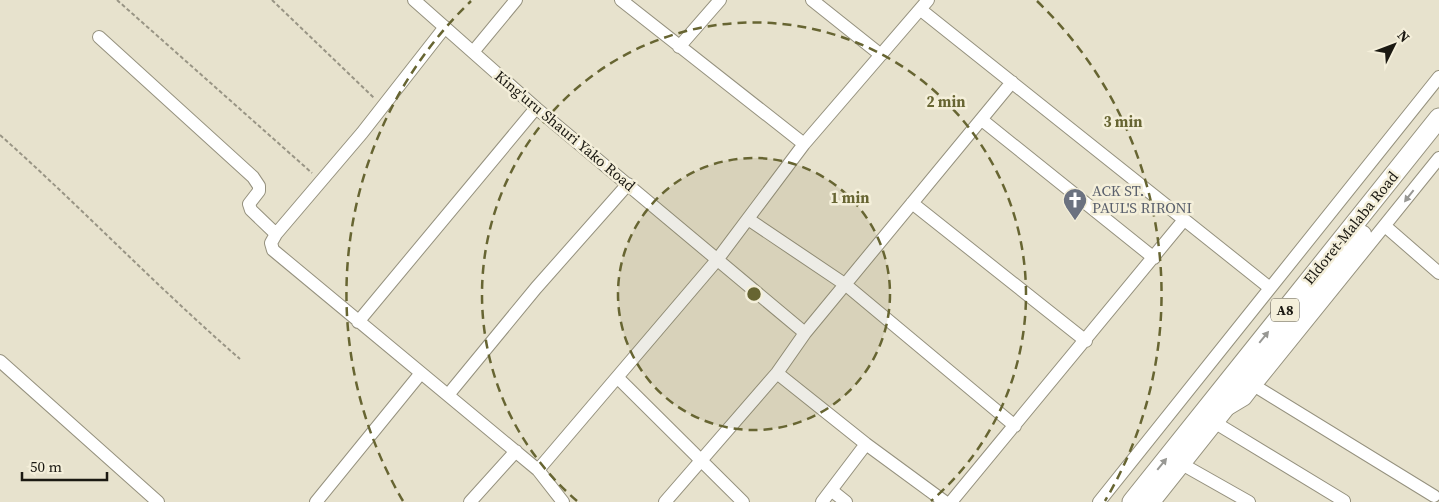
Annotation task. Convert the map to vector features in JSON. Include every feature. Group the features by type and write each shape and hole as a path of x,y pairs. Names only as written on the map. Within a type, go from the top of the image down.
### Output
{"highway":[{"name":"Eldoret-Malaba Road","path":"1132,502 1439,118"},
{"name":"Eldoret-Malaba Road","path":"1150,502 1439,138"}],"street":[{"name":"King'uru Shauri Yako Road","path":"414,0 536,108 805,333"},
{"path":"473,52 516,0"},
{"path":"621,0 804,144"},
{"path":"679,47 720,0"},
{"path":"812,0 881,56"},
{"path":"538,470 717,260 804,144 925,5 1012,82 1183,221 1270,288"},
{"path":"446,27 276,234 271,244 273,250 358,322 538,470 563,502"},
{"path":"99,37 253,177 260,186 259,191 249,204 251,210 276,234"},
{"path":"1099,502 1439,77"},
{"path":"665,502 700,459 776,373 805,333 1012,82"},
{"path":"358,322 536,108"},
{"path":"982,120 1154,258"},
{"name":"Eldoret-Malaba Road","path":"1218,416 1245,399 1439,158"},
{"path":"448,395 536,288 628,184"},
{"path":"912,203 1086,341"},
{"path":"748,220 846,284 1015,426"},
{"path":"951,502 1086,341 1183,221"},
{"path":"1385,226 1439,273"},
{"path":"0,361 158,502"},
{"path":"316,502 421,373"},
{"path":"776,373 866,444 945,502"},
{"path":"618,378 743,502"},
{"path":"1255,386 1434,496"},
{"path":"1218,416 1344,501"},
{"path":"822,502 866,444"},
{"path":"470,502 516,451"},
{"path":"1180,463 1249,502"},
{"path":"831,490 846,502"}],"path":[{"path":"117,0 321,181"},
{"path":"272,0 383,106"},
{"path":"0,135 100,226 181,308 240,359"}],"place":[{"name":"ACK ST. PAUL'S RIRONI","path":"1075,221"}]}
